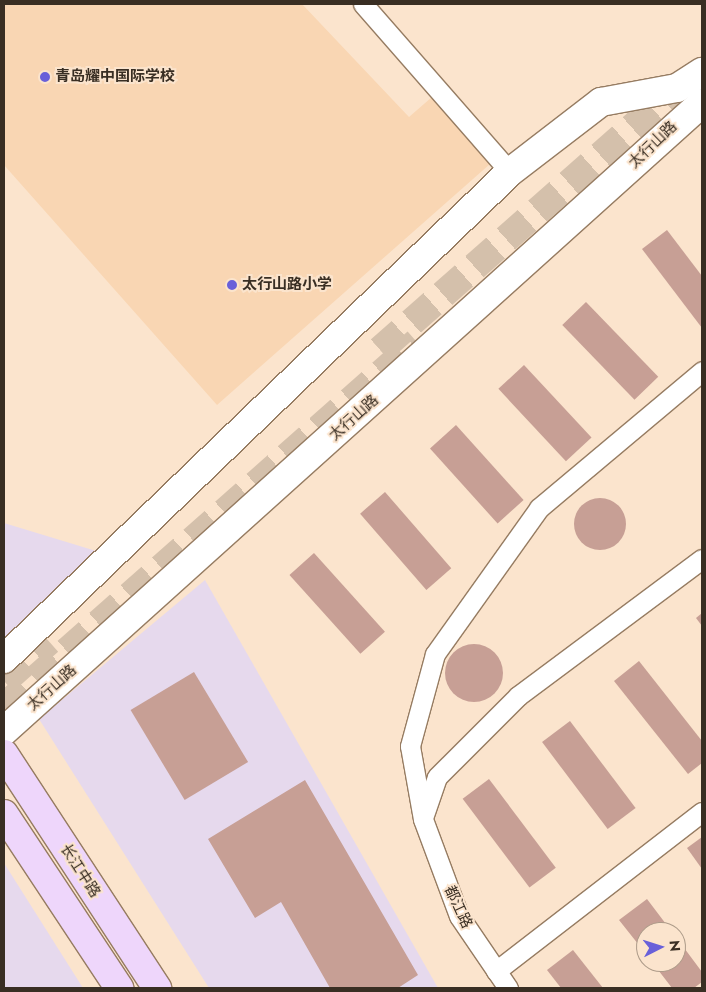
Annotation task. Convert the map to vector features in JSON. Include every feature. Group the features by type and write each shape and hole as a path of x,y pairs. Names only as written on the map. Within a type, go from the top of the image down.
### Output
{"main road":[{"path":"4,659 510,172 601,102 677,88 702,72"},
{"name":"太行山路","path":"4,731 702,103"},
{"name":"长江中路","path":"4,754 157,988"},
{"path":"4,814 119,988"}],"street":[{"path":"363,4 510,172"},
{"name":"都江路","path":"508,988 459,916 423,819 410,746 435,654 539,508 702,371"},
{"path":"423,819 436,777 518,696 702,559"},
{"path":"496,971 702,812"}],"shaded area":[{"name":"太行山路小学","path":"4,4 302,4 409,117 432,97 490,164 217,405 4,165"},
{"path":"4,523 106,554 4,650"},
{"path":"205,580 438,988 209,988 39,719"},
{"path":"4,863 83,988 4,988"}],"building":[{"path":"667,230 702,276 702,328 642,249"},
{"path":"586,302 658,377 635,400 562,325"},
{"path":"524,365 592,437 566,461 498,389"},
{"path":"456,425 524,500 498,523 430,448"},
{"path":"385,492 451,568 426,590 360,514"},
{"path":"595,498 605,498 619,505 626,519 626,529 619,543 605,550 595,550 585,546 578,539 574,529 574,519 578,509 585,502"},
{"path":"314,553 385,632 360,654 289,575"},
{"path":"702,613 702,626 696,618"},
{"path":"468,644 480,644 495,652 503,667 503,679 495,694 480,702 468,702 453,694 445,679 445,667 453,652"},
{"path":"639,661 702,741 702,763 688,774 614,681"},
{"path":"194,672 248,762 185,800 131,710"},
{"path":"570,721 636,808 608,829 542,742"},
{"path":"489,779 556,868 529,888 463,799"},
{"path":"305,780 418,975 398,988 330,988 281,902 255,918 208,839"},
{"path":"702,837 702,869 687,848"},
{"path":"647,899 664,922 636,922 636,941 619,920"},
{"path":"573,950 603,988 561,988 547,970"},
{"path":"686,950 702,972 702,982 694,988 672,988 660,972 686,972"}],"tunnel":[{"path":"380,350 677,88"},
{"path":"4,707 417,342"},
{"path":"4,681 49,641"}],"place":[{"name":"青岛耀中国际学校","path":"45,77"},
{"name":"太行山路小学","path":"232,285"}]}
